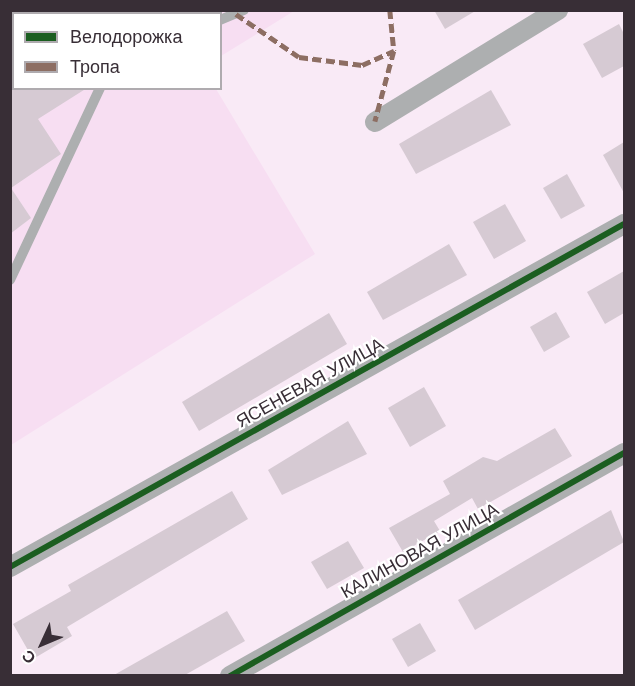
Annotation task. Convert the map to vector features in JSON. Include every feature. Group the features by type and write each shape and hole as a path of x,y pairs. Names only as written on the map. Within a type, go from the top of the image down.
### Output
{"street":[{"path":"375,122 558,10"},
{"name":"ЯСЕНЕВАЯ УЛИЦА","path":"10,567 624,224"},
{"name":"КАЛИНОВАЯ УЛИЦА","path":"230,675 624,453"}],"lane":[{"path":"222,19 244,10"},
{"path":"10,280 99,90"}],"shaded area":[{"path":"11,11 294,11 222,55 222,12 12,12 12,90 217,90 315,254 11,445"}],"building":[{"path":"434,10 477,10 445,29"},
{"path":"619,24 624,34 624,66 602,78 583,44"},
{"path":"10,88 12,90 84,90 38,119 61,154 11,188 31,218 10,234"},
{"path":"491,90 511,125 416,174 399,144"},
{"path":"624,142 624,193 603,155"},
{"path":"567,174 585,206 561,219 543,188"},
{"path":"505,204 526,241 494,259 473,222"},
{"path":"449,244 467,275 383,320 367,292"},
{"path":"624,271 624,313 605,324 587,292"},
{"path":"556,312 570,337 544,352 530,327"},
{"path":"329,313 347,344 199,431 182,402"},
{"path":"424,387 446,426 410,447 388,408"},
{"path":"348,421 367,454 282,495 268,470"},
{"path":"555,428 572,456 478,509 472,498 434,521 440,531 403,552 389,528 450,494 443,481 483,457 497,461"},
{"path":"232,491 248,519 67,627 72,636 33,659 13,624 71,591 68,585"},
{"path":"611,510 624,542 475,630 458,600"},
{"path":"348,541 364,568 327,589 311,562"},
{"path":"227,611 245,641 185,675 114,675"},
{"path":"420,623 436,651 408,667 392,639"}],"marked path":[{"path":"390,10 394,51"},
{"path":"236,14 299,57 362,65 394,51 375,122"}],"cycle path":[{"path":"10,567 624,224"},
{"path":"230,676 624,453"}]}
